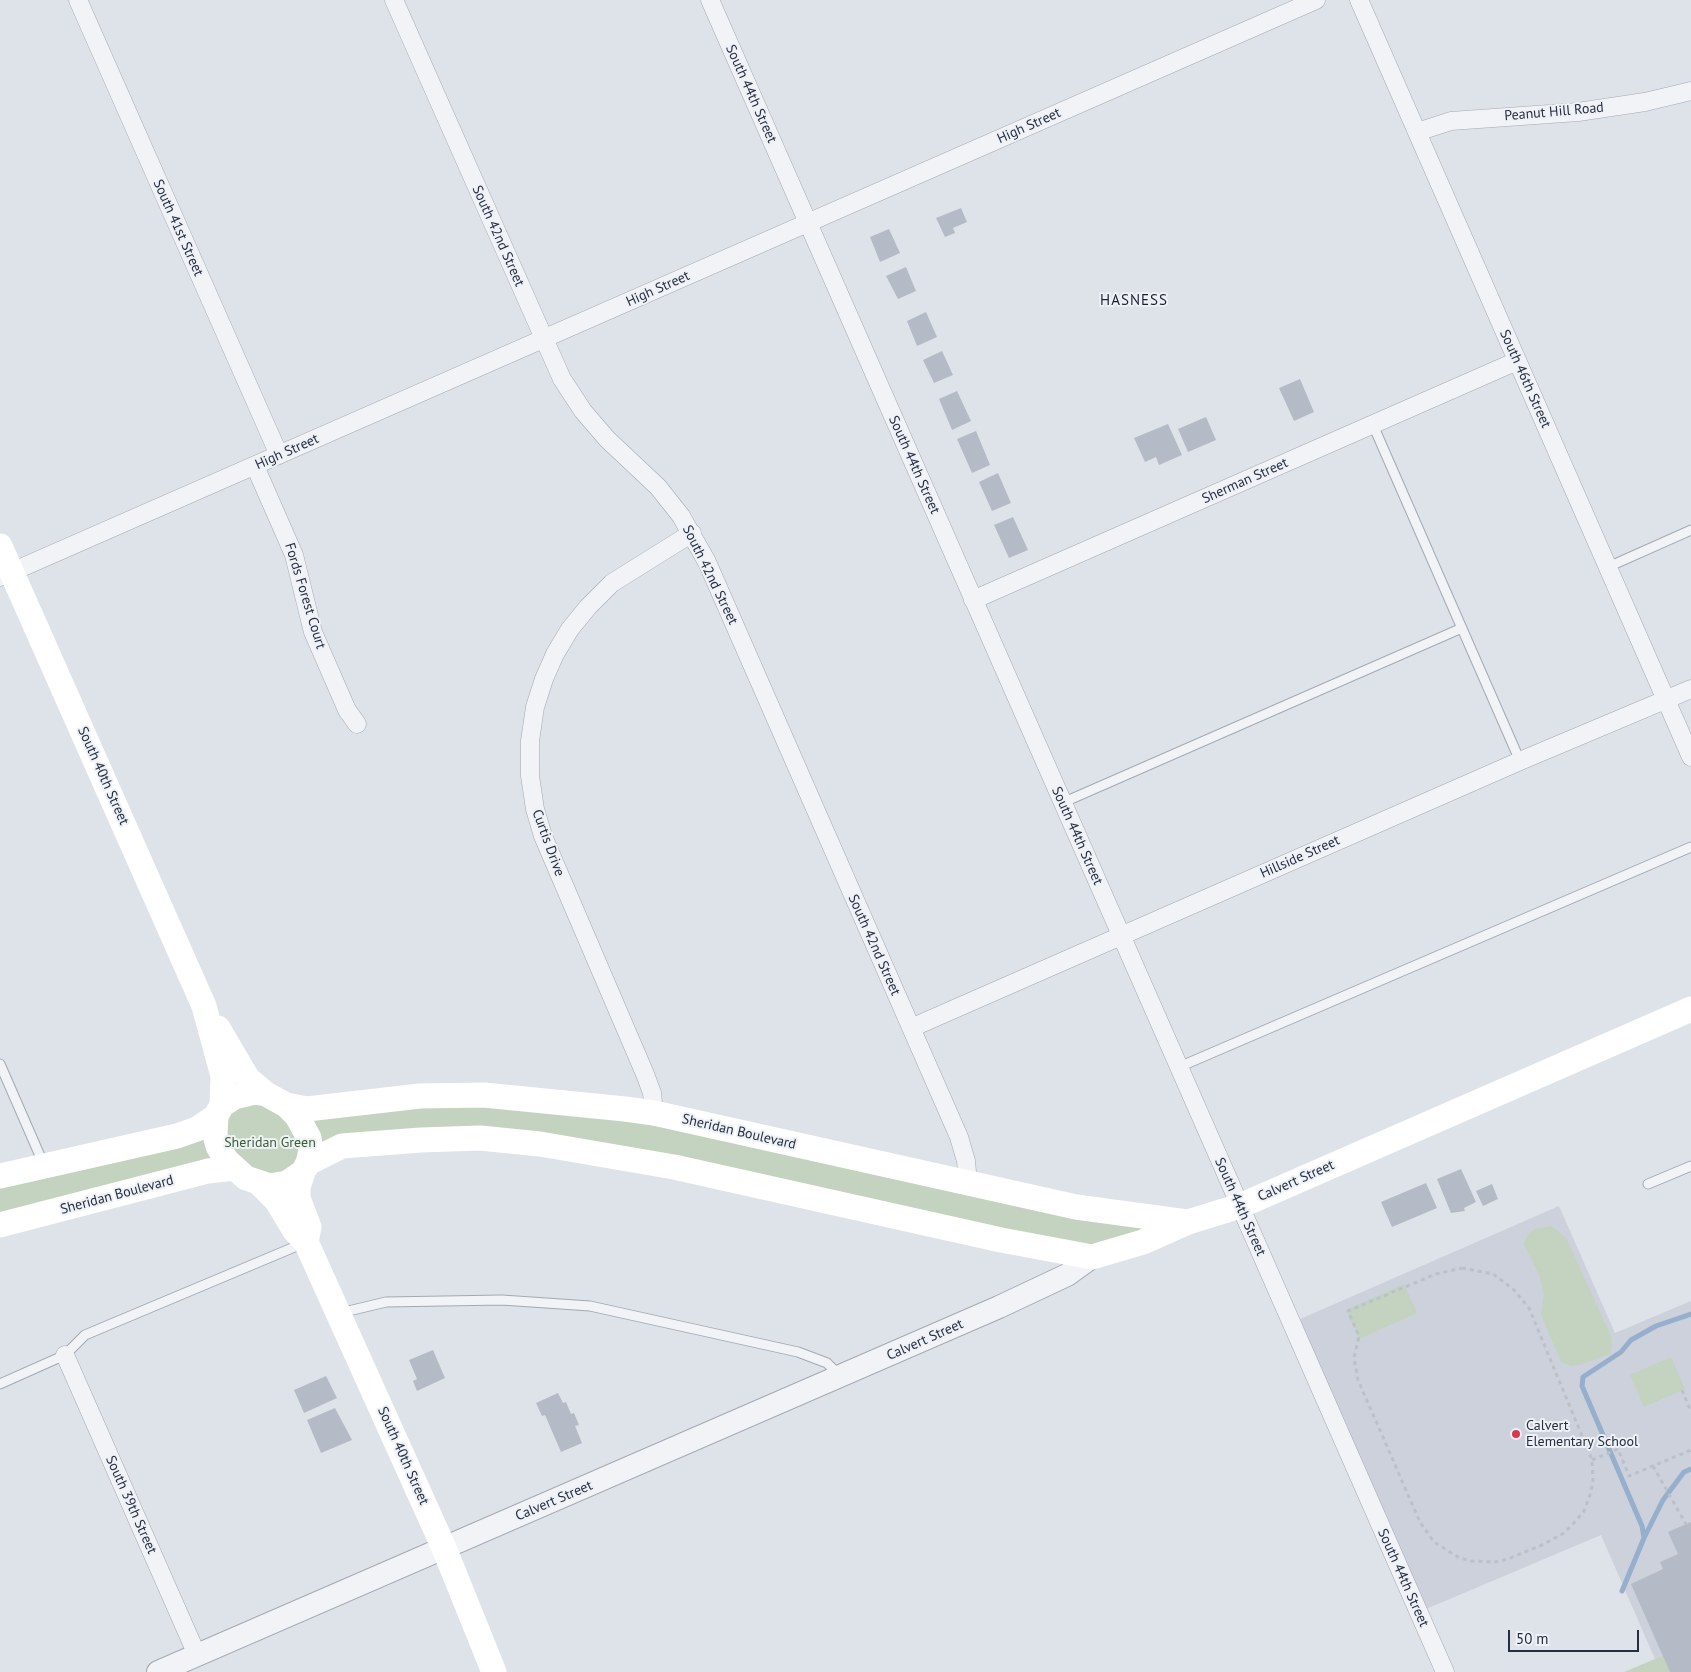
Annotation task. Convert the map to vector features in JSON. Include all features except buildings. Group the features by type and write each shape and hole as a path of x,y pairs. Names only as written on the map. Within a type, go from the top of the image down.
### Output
{"main road":[{"name":"South 40th Street","path":"0,546 6,574 204,1006 237,1057 248,1079 276,1099"},
{"name":"South 40th Street","path":"204,1006 223,1076 219,1110"},
{"name":"Calvert Street","path":"1092,1257 1143,1242 1188,1222 1210,1217 1240,1206 1691,1010"},
{"path":"0,1176 177,1136 197,1129 219,1110 243,1094 276,1099 297,1116 309,1138 311,1151 305,1168"},
{"name":"Sheridan Boulevard","path":"276,1099 307,1109 420,1096 484,1095 558,1101 654,1113 1076,1207 1188,1222"},
{"path":"219,1110 215,1135 222,1155 234,1168 261,1185 270,1186 287,1183 305,1168 342,1146 480,1138 540,1144 674,1167 1001,1240 1092,1257"},
{"name":"Sheridan Boulevard","path":"0,1225 208,1171 234,1168"},
{"name":"South 40th Street","path":"305,1168 298,1193 309,1227 306,1242"},
{"name":"South 40th Street","path":"261,1185 277,1200 294,1231 306,1242 444,1548 494,1672"}],"street":[{"name":"South 41st Street","path":"78,0 279,456"},
{"name":"South 42nd Street","path":"394,0 562,379 583,411 607,440 658,487 692,533 707,562 959,1137 966,1161 968,1183"},
{"name":"South 44th Street","path":"710,0 1445,1672"},
{"name":"High Street","path":"6,574 1316,0"},
{"name":"South 46th Street","path":"1359,0 1691,757"},
{"name":"Peanut Hill Road","path":"1417,132 1451,121 1578,112 1645,102 1691,91"},
{"name":"Sherman Street","path":"973,600 1517,361"},
{"name":"Fords Forest Court","path":"255,466 294,555 313,632 347,710 357,724"},
{"name":"Curtis Drive","path":"654,1113 652,1093 645,1074 543,836 535,809 530,776 530,741 536,707 544,679 555,654 570,629 588,607 612,583 692,533"},
{"name":"Hillside Street","path":"911,1028 1520,761 1691,689"},
{"name":"Calvert Street","path":"158,1672 840,1377 1050,1284 1067,1275 1092,1257"},
{"name":"South 39th Street","path":"65,1355 197,1655"}],"lane":[{"path":"1372,425 1520,761"},
{"path":"1608,567 1691,530"},
{"path":"1062,803 1462,628"},
{"path":"1179,1067 1691,846"},
{"path":"0,1064 45,1167"},
{"path":"1648,1184 1691,1166"},
{"path":"0,1384 65,1355 85,1335 306,1242"},
{"path":"339,1313 386,1302 502,1300 590,1306 798,1352 827,1363 840,1377"}],"path":[{"path":"1448,1269 1478,1270 1493,1274 1513,1289 1529,1308 1592,1460 1593,1481 1584,1512 1564,1533 1526,1553 1495,1562 1470,1560 1446,1550 1434,1542 1420,1522 1358,1380 1354,1358 1359,1336 1348,1311 1448,1269"},
{"path":"1682,1390 1691,1412"},
{"path":"1592,1460 1618,1449 1629,1476 1691,1450"},
{"path":"1653,1466 1686,1524"}],"shaded area":[{"name":"Calvert Elementary School","path":"1559,1206 1615,1333 1691,1301 1691,1643 1655,1659 1601,1535 1419,1612 1291,1323"}],"green space":[{"name":"Sheridan Green","path":"484,1095 1188,1222 1114,1251 540,1144 342,1146 295,1179 234,1168 0,1225 0,1176 177,1136 222,1105 276,1099"},
{"path":"1551,1226 1566,1238 1611,1336 1612,1346 1610,1354 1582,1364 1571,1366 1561,1362 1541,1314 1544,1295 1540,1277 1524,1244 1529,1233 1535,1229"},
{"path":"1404,1284 1417,1313 1359,1339 1346,1310"},
{"path":"1671,1357 1685,1389 1644,1407 1630,1375"},
{"path":"1691,1643 1691,1672 1624,1672 1655,1659"}],"waterway":[{"path":"1622,1591 1644,1538 1642,1526 1582,1386 1583,1377 1621,1352 1631,1340 1656,1326 1691,1314"},
{"path":"1644,1538 1663,1500 1684,1472 1691,1469"}],"place":[{"name":"Calvert Elementary School","path":"1516,1434"}],"district":[{"name":"HASNESS","path":"1134,301"}]}
